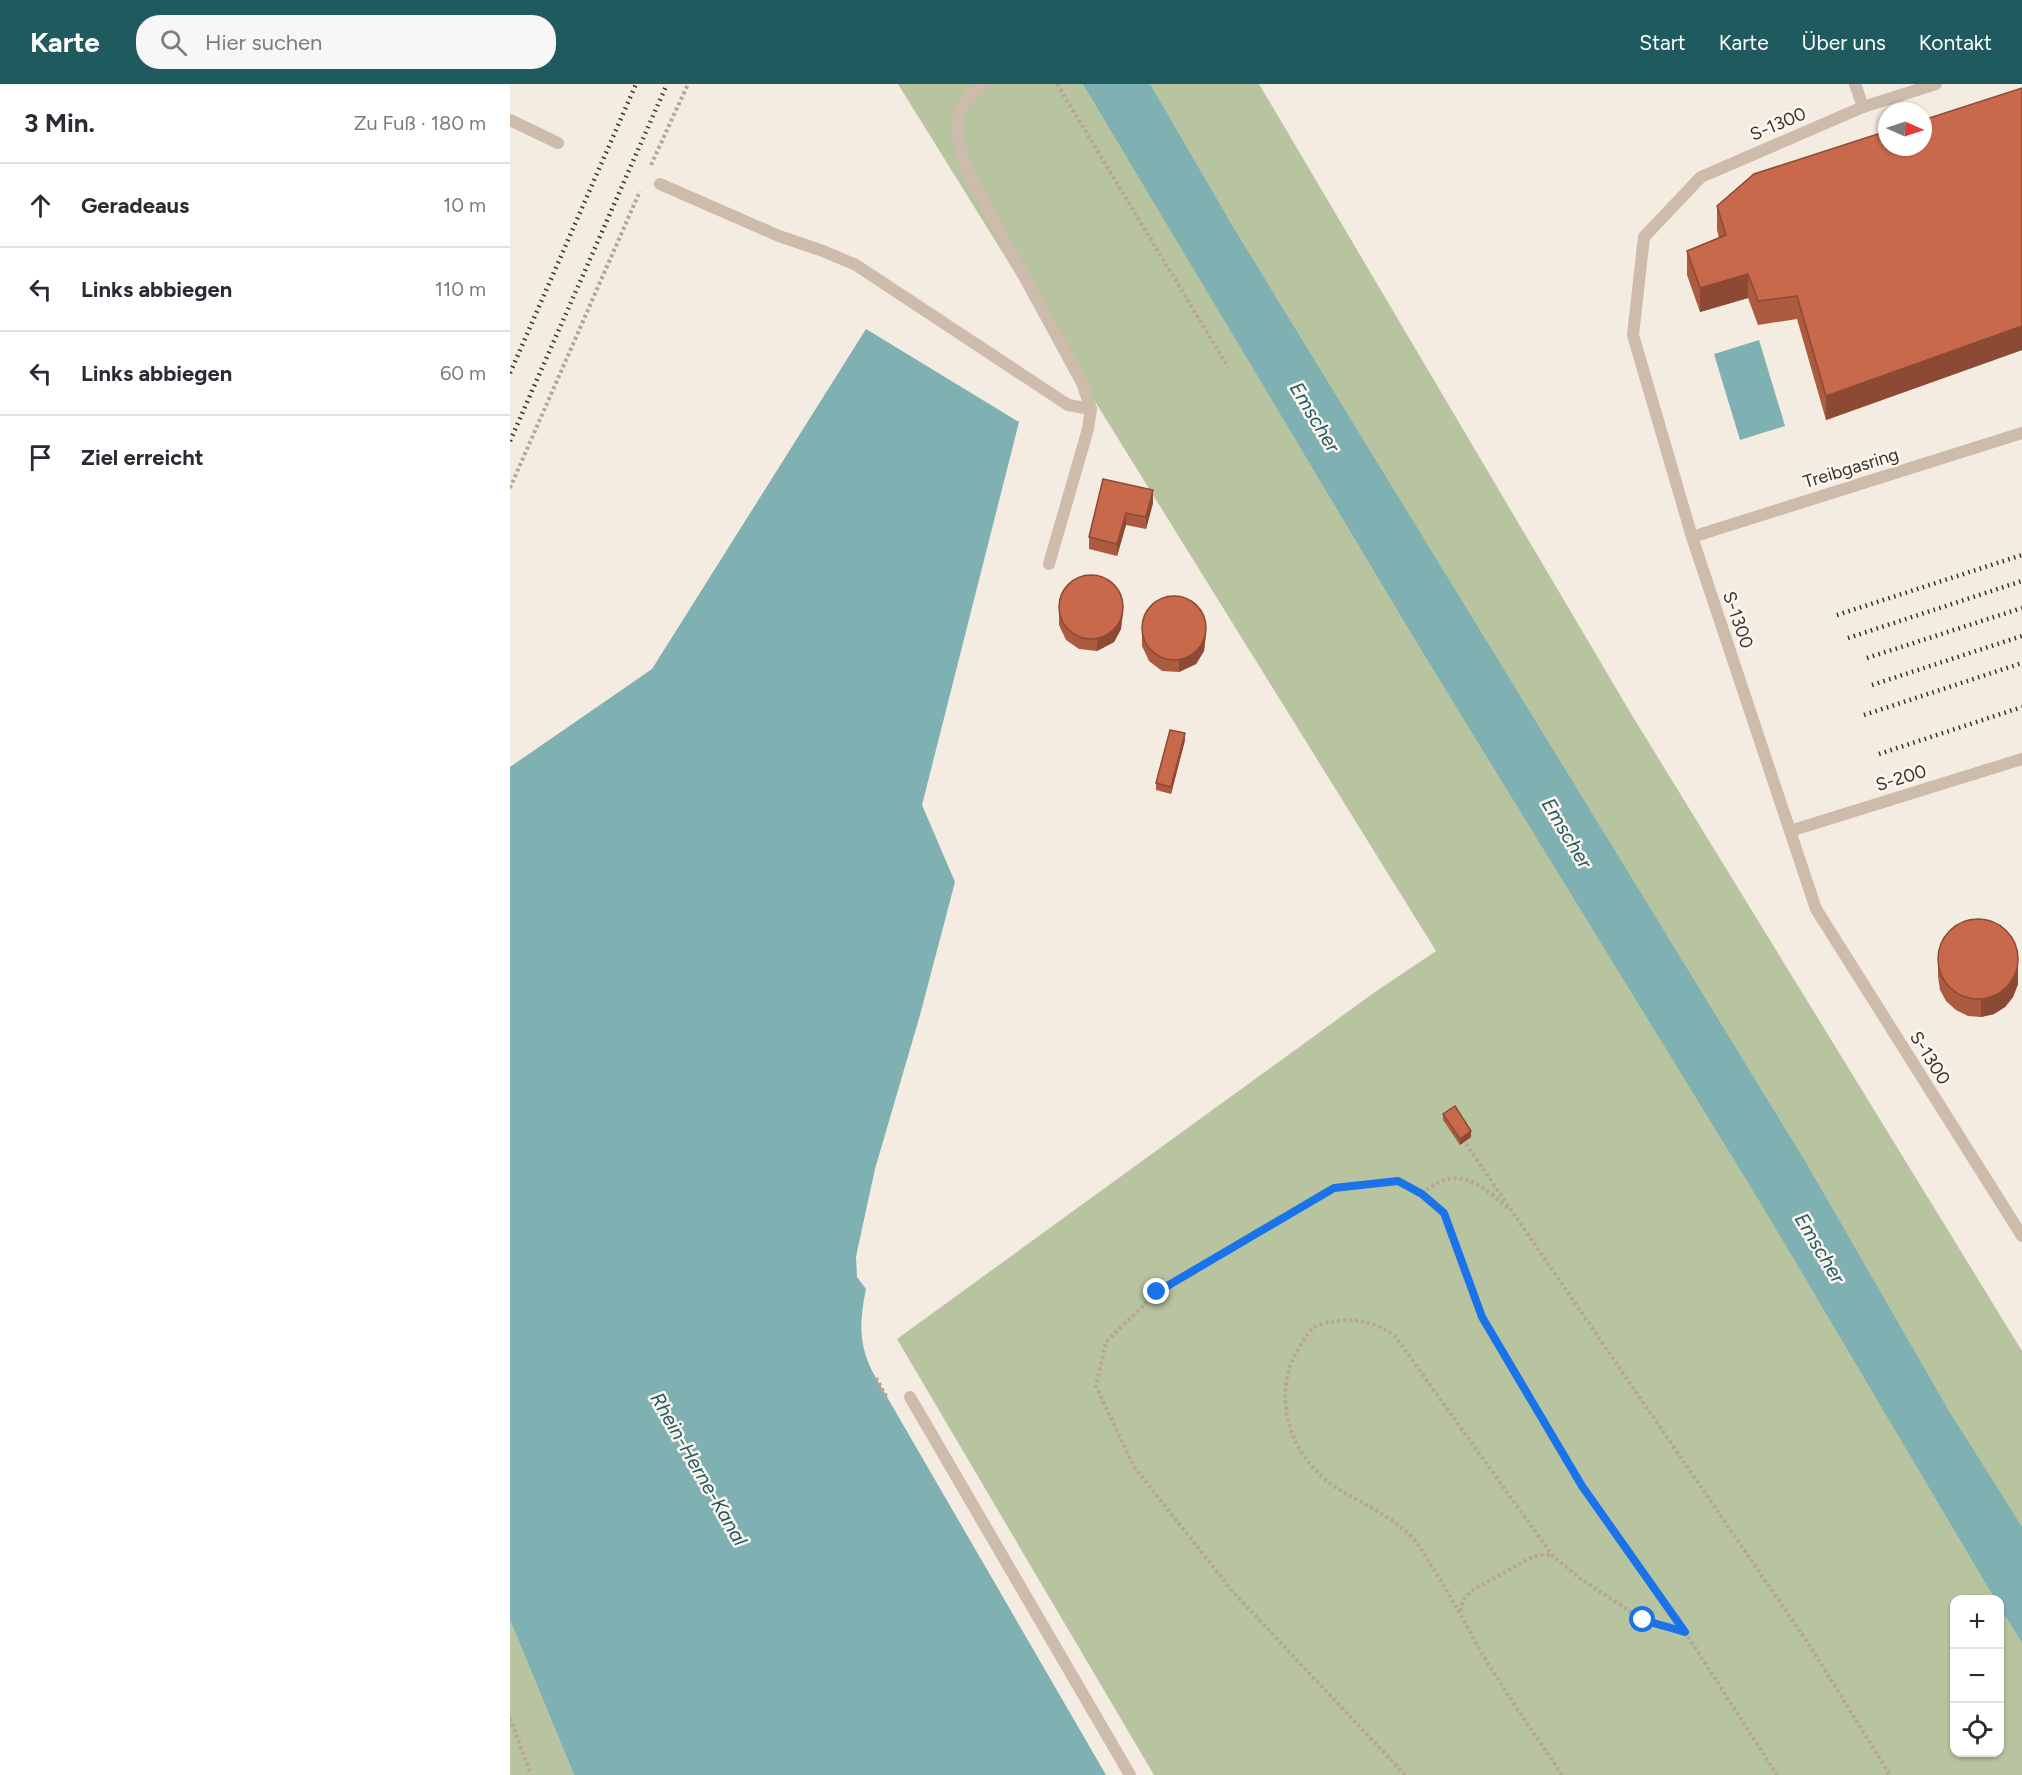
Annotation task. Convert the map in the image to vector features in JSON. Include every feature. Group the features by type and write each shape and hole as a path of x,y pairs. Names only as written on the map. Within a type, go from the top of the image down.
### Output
{"lane":[{"path":"984,84 969,94 959,114 957,142 967,171 1082,383 1091,410 1088,429 1049,564"},
{"path":"1855,84 1863,107 1936,84"},
{"name":"S-1300","path":"1863,107 1701,177 1644,237 1633,335 1692,537 1816,909 2022,1236"},
{"path":"510,120 558,142"},
{"path":"660,184 779,236 856,265 1068,405 1091,410"},
{"name":"Treibgasring","path":"1692,537 2022,433"},
{"name":"S-200","path":"1790,831 2022,759"},
{"path":"910,1397 1130,1775"}],"path":[{"path":"649,170 688,84"},
{"path":"1057,84 1228,368"},
{"path":"510,488 644,181"},
{"path":"1466,1144 1810,1646 1890,1775"},
{"path":"1422,1194 1434,1183 1461,1177 1486,1189 1514,1213"},
{"path":"1405,1775 1234,1593 1134,1467 1096,1386 1106,1342 1157,1292 1334,1188 1398,1181 1422,1194 1444,1213 1482,1317 1582,1486 1685,1632 1778,1775"},
{"path":"1562,1775 1482,1652 1418,1544 1401,1528 1337,1489 1317,1472 1291,1434 1286,1411 1285,1382 1293,1358 1314,1327 1331,1322 1356,1320 1377,1324 1395,1336 1552,1555 1578,1577 1643,1620 1685,1632"},
{"path":"1460,1612 1463,1600 1471,1591 1532,1557 1541,1554 1552,1555"},
{"path":"510,1718 531,1775"}],"green space":[{"path":"898,84 1259,84 1630,712 2022,1351 2022,1775 1154,1775 897,1339 1375,992 1436,951"},
{"path":"510,1620 574,1775 510,1775"}],"water":[{"name":"Emscher","path":"1083,84 1150,84 1233,227 1805,1161 1949,1411 2022,1527 2022,1643 2004,1614 2004,1595 1993,1595 1763,1207 1417,643"},
{"name":"Rhein-Herne-Kanal","path":"866,329 1019,422 922,805 955,882 920,1015 875,1169 856,1257 857,1277 866,1289 861,1324 863,1345 876,1378 1106,1775 574,1775 510,1620 510,767 652,669"},
{"path":"1759,340 1785,426 1740,440 1714,354"}],"building":[{"path":"2022,88 2022,326 1826,396 1797,296 1758,301 1748,274 1700,288 1687,251 1726,235 1717,206 1754,174 1878,134 1878,156 1932,156 1932,117"},
{"path":"1103,479 1153,490 1146,517 1126,513 1117,544 1089,537"},
{"path":"1091,575 1109,581 1117,589 1123,607 1117,625 1109,633 1091,639 1073,633 1065,625 1059,607 1065,589 1073,581"},
{"path":"1174,596 1192,602 1200,610 1206,628 1200,646 1192,654 1174,660 1156,654 1148,646 1142,628 1148,610 1156,602"},
{"path":"1170,730 1185,733 1171,787 1156,783"},
{"path":"1978,919 1993,922 2006,931 2015,944 2018,959 2015,974 2006,987 1993,996 1978,999 1963,996 1950,987 1941,974 1938,959 1941,944 1950,931 1963,922"},
{"path":"1455,1106 1471,1131 1460,1139 1443,1114"}],"railway":[{"path":"510,373 636,84"},
{"path":"510,441 667,84"},
{"path":"1837,615 2022,555"},
{"path":"1848,638 2022,581"},
{"path":"1867,658 2022,608"},
{"path":"1872,685 2022,636"},
{"path":"1864,715 2022,663"},
{"path":"1879,754 2022,707"}],"route":[{"path":"1157,1292 1334,1188 1398,1181 1422,1194 1444,1213 1482,1317 1582,1486 1685,1632 1643,1620"}]}
